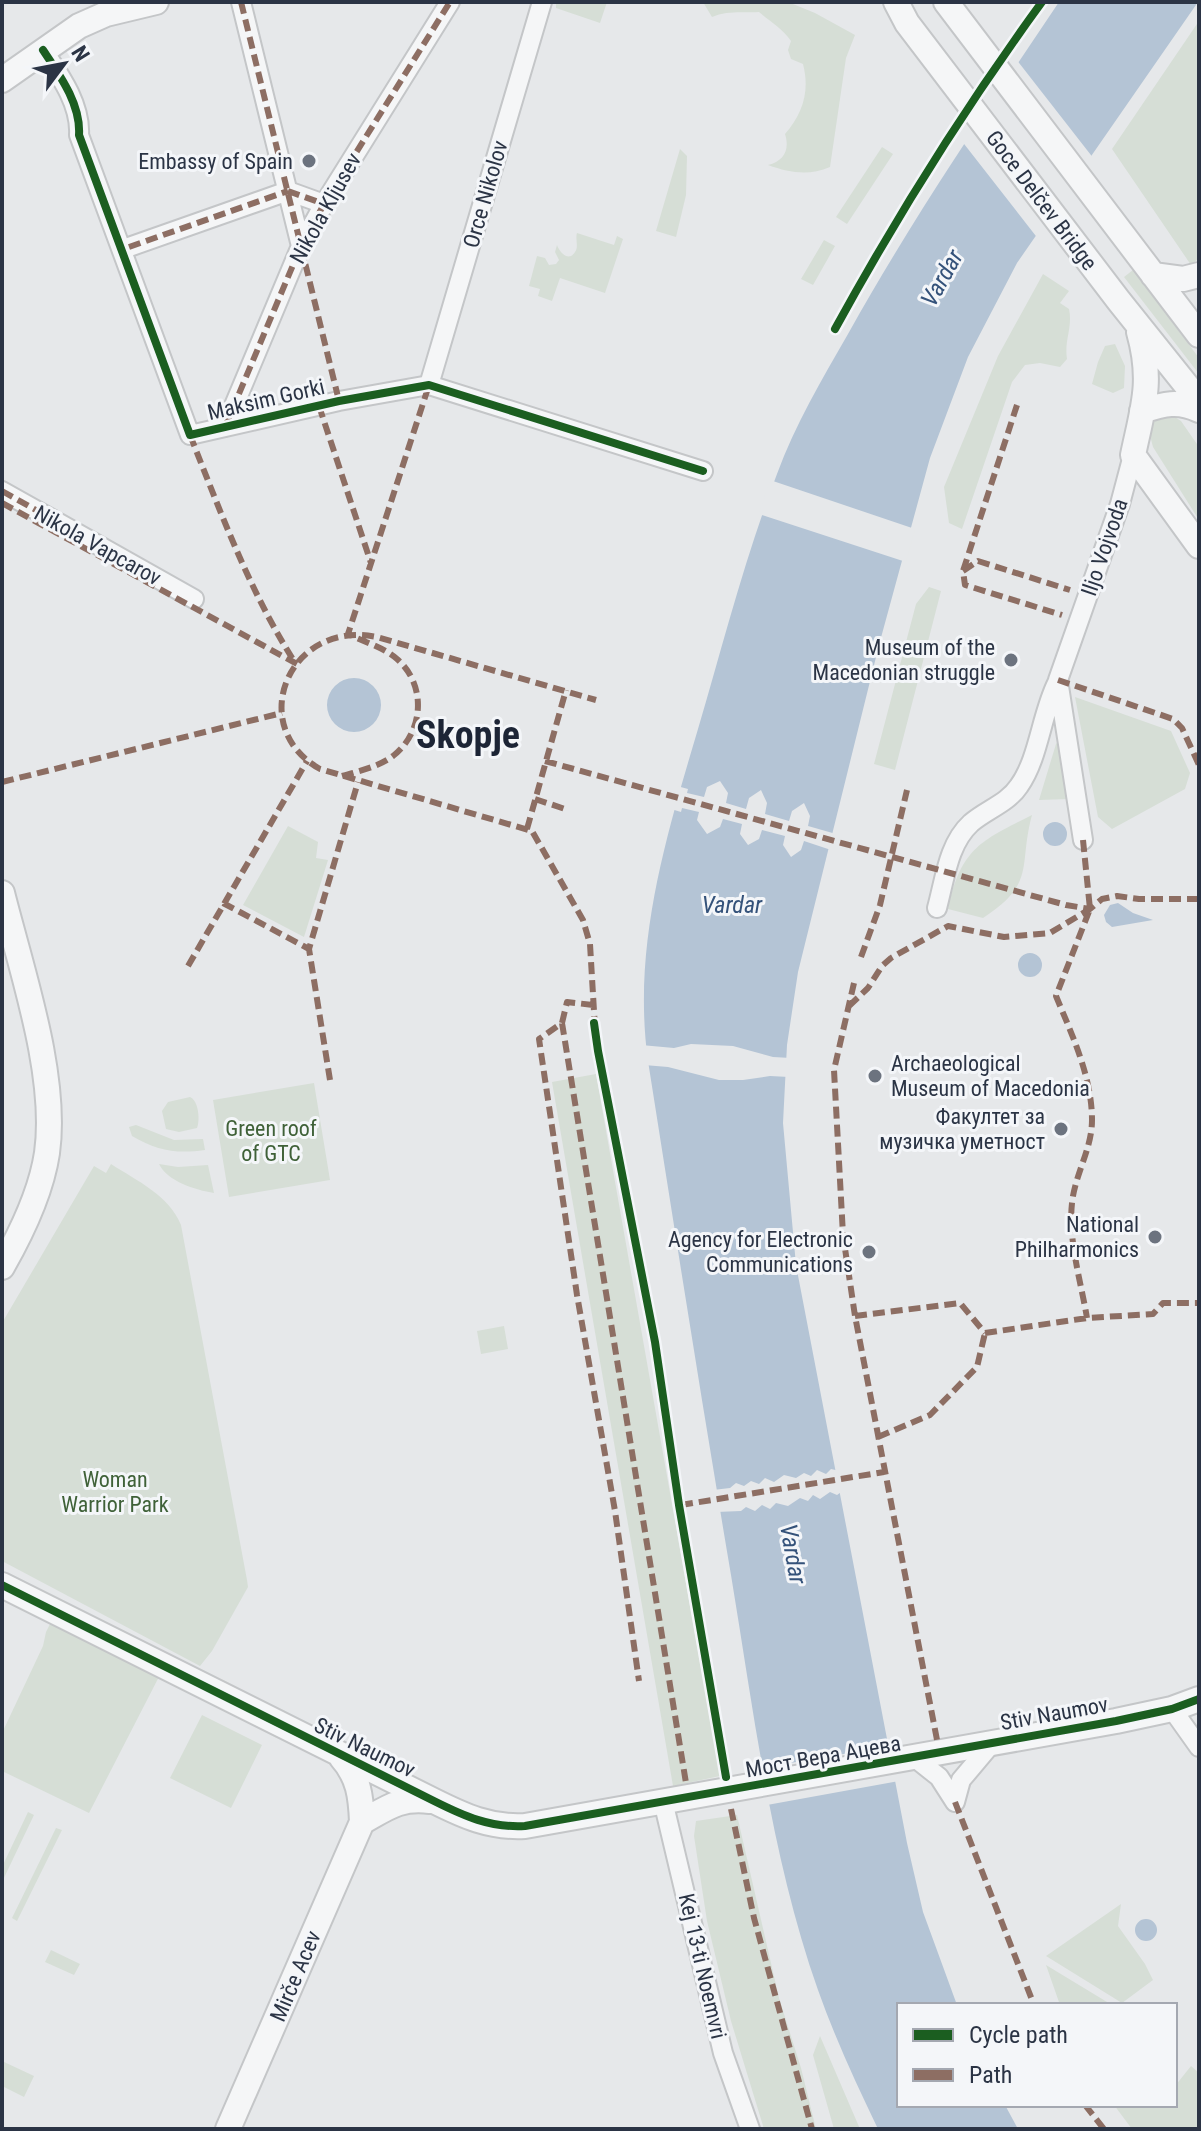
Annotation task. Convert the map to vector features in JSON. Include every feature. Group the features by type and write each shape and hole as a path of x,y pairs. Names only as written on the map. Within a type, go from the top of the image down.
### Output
{"street":[{"path":"2,80 48,57 109,2"},
{"path":"79,26 106,14 156,2"},
{"path":"241,2 301,246"},
{"name":"Nikola Kljusev","path":"225,427 301,246 450,2"},
{"name":"Orce Nikolov","path":"429,385 542,2"},
{"name":"Goce Delčev Bridge","path":"880,2 901,12 1119,301 1199,401"},
{"name":"Goce Delčev Bridge","path":"946,2 1199,335"},
{"name":"Maksim Gorki","path":"48,57 72,128 79,135 124,248 190,435 339,401 429,385 703,471"},
{"path":"124,248 288,191 324,204"},
{"path":"1153,275 1183,279 1199,275"},
{"name":"Iljo Vojvoda","path":"937,908 952,851 960,836 970,824 1018,789 1025,777 1046,703 1058,680 1120,504 1147,392 1146,356 1136,322"},
{"path":"1142,411 1180,402 1199,410"},
{"path":"1133,455 1199,546"},
{"name":"Nikola Vapcarov","path":"2,491 194,599"},
{"name":"Iljo Vojvoda","path":"1058,680 1083,840"},
{"path":"2,893 44,1065 48,1132 45,1163 29,1214 2,1267"},
{"name":"Stiv Naumov","path":"2,1585 472,1819 506,1827 525,1826 738,1789"},
{"name":"Stiv Naumov","path":"915,1758 1172,1709 1199,1699"},
{"path":"1172,1709 1199,1747"},
{"path":"915,1758 939,1777 955,1802 961,1780 993,1742"},
{"name":"Mirče Acev","path":"228,2129 362,1822 358,1782 352,1768 338,1754"},
{"name":"Мост Вера Ацева","path":"738,1789 915,1758"},
{"path":"362,1822 406,1800 434,1801"},
{"name":"Kej 13-ti Noemvri","path":"663,1801 723,2053 750,2129"}],"green space":[{"path":"556,2 607,2 600,23 556,8"},
{"path":"703,2 788,2 855,35 846,58 830,167 815,172 799,172 768,165 784,154 787,145 785,134 800,110 806,83 803,64 791,59 788,50 791,41 759,12 712,17"},
{"path":"1199,21 1199,258 1191,265 1112,149"},
{"path":"882,147 893,154 847,224 836,217"},
{"path":"680,149 687,156 686,195 676,237 656,231"},
{"path":"577,233 614,245 617,236 623,239 605,293 560,278 552,301 538,296 540,289 529,286 537,256 545,258 549,265 556,264 559,260 555,252 557,245 564,255 572,255 577,248"},
{"path":"824,240 835,246 813,285 801,279"},
{"path":"1133,270 1199,358 1199,374 1124,277"},
{"path":"1043,274 1069,291 1060,303 1069,309 1070,316 1067,359 1060,367 1040,363 1025,365 1012,382 962,529 949,523 944,487 998,356"},
{"path":"1115,344 1125,366 1124,388 1113,393 1092,384 1105,346"},
{"path":"1170,414 1181,421 1199,447 1199,520 1153,447 1149,432 1156,418"},
{"path":"929,587 941,591 895,770 874,764 916,604"},
{"path":"1075,697 1171,731 1190,773 1185,789 1112,829 1098,817"},
{"path":"1058,742 1069,799 1039,800 1056,744"},
{"path":"1032,815 1022,872 1011,894 983,918 948,909 959,872 967,859 986,840"},
{"path":"288,826 318,842 316,858 328,860 304,937 243,905"},
{"path":"596,1074 720,1776 673,1786 552,1082"},
{"name":"Green roof of GTC","path":"314,1083 330,1180 229,1197 213,1100"},
{"path":"190,1097 198,1111 197,1128 179,1132 166,1129 162,1111 168,1102"},
{"path":"136,1125 174,1140 203,1139 205,1150 185,1152 150,1145 132,1136 129,1127"},
{"name":"Woman Warrior Park","path":"111,1164 160,1197 176,1214 181,1225 247,1580 248,1587 212,1651 200,1666 2,1561 2,1323 94,1166 106,1173"},
{"path":"159,1164 178,1167 208,1165 214,1193 175,1180"},
{"path":"504,1326 508,1349 481,1354 477,1331"},
{"path":"56,1612 164,1667 89,1813 2,1771 2,1733"},
{"path":"202,1715 262,1745 231,1808 170,1778"},
{"path":"28,1812 34,1815 2,1882 2,1867"},
{"path":"737,1815 779,1998 816,2129 764,2129 731,2021 707,1921 694,1836 696,1821"},
{"path":"56,1828 62,1830 17,1921 12,1918"},
{"path":"1121,1904 1118,1926 1153,1980 1122,2003 1046,1956"},
{"path":"51,1950 80,1964 74,1975 45,1962"},
{"path":"1046,1965 1109,2003 1059,2003"},
{"path":"820,2036 860,2129 834,2129 813,2055"},
{"path":"2,2061 34,2076 24,2097 2,2086"},
{"path":"1191,2066 1199,2073 1199,2129 1132,2129 1116,2107 1177,2107 1177,2084"}],"water":[{"name":"Vardar","path":"1059,2 1198,2 1017,263 968,357 930,458 879,645 798,972 787,1045 783,1123 796,1265 907,1843 923,1912 956,2003 897,2003 897,2107 1006,2107 1018,2129 878,2129 818,1990 776,1837 756,1732 648,1061 644,1018 645,976 655,892 674,810 765,505 784,456 819,385 872,291 950,166"},
{"path":"354,678 373,686 381,705 373,724 354,732 335,724 327,705 335,686"},
{"path":"1055,822 1064,825 1067,834 1064,843 1055,846 1046,843 1043,834 1046,825"},
{"path":"1118,903 1133,913 1153,920 1112,927 1104,915 1110,905"},
{"path":"1030,953 1039,956 1042,965 1039,974 1030,977 1021,974 1018,965 1021,956"},
{"path":"1146,1919 1154,1922 1157,1930 1154,1938 1146,1941 1138,1938 1135,1930 1138,1922"}],"pier":[{"path":"1016,59 1094,159 1039,240 961,140"},
{"path":"770,480 915,529 906,562 759,514"},
{"path":"720,781 728,793 726,803 746,809 749,798 761,790 767,803 765,814 789,821 792,811 804,803 810,816 808,826 836,834 831,850 804,841 801,850 791,857 783,845 785,836 762,830 759,839 748,845 740,834 742,824 723,819 720,827 707,834 697,820 699,812 671,809 677,786 688,789 687,793 704,797 707,787"},
{"path":"691,1044 733,1046 773,1057 791,1058 789,1077 719,1080 668,1067 644,1065 641,1045 674,1048"},
{"path":"831,1469 840,1471 844,1490 837,1495 830,1492 820,1499 813,1495 808,1501 800,1498 788,1506 776,1503 770,1509 762,1505 755,1511 746,1507 741,1511 716,1512 713,1490 730,1488 736,1483 744,1486 751,1481 759,1484 765,1478 774,1482 784,1475 796,1478 804,1473 811,1476 817,1470 826,1474"},
{"path":"891,1746 899,1781 767,1805 760,1768"}],"marked path":[{"path":"241,2 339,401"},
{"path":"225,427 301,246 450,2"},
{"path":"288,191 324,204"},
{"path":"129,247 288,191"},
{"path":"342,776 375,766 393,756 403,746 416,722 417,695 407,670 386,651 348,634 429,385"},
{"path":"1017,405 963,571 965,585 1062,615"},
{"path":"319,406 371,563"},
{"path":"190,435 249,579 294,661"},
{"path":"2,491 68,528"},
{"path":"2,503 297,664"},
{"path":"963,571 978,561 1070,590"},
{"path":"595,1028 590,944 583,920 532,831 320,769 297,751 285,728 282,704 287,680 300,660 320,644 346,636 377,637 596,700"},
{"path":"1058,680 1173,719 1182,728 1199,765"},
{"path":"527,829 566,690"},
{"path":"2,782 282,713"},
{"path":"188,966 307,761"},
{"path":"545,761 1066,905 1090,909 1102,899 1117,896 1199,899"},
{"path":"330,1080 309,949 358,782"},
{"path":"861,957 880,905 907,790"},
{"path":"535,799 565,809"},
{"path":"1083,840 1090,909 1056,996 1080,1056 1091,1104 1091,1131 1074,1192 1071,1217 1073,1246 1087,1318"},
{"path":"223,903 309,949"},
{"path":"849,1006 868,988 891,958 948,926 1004,937 1050,933 1090,909"},
{"path":"854,983 834,1070 843,1235 855,1316 938,1745"},
{"path":"593,1005 567,1002 562,1023 539,1039 577,1295 615,1511 639,1681"},
{"path":"562,1023 686,1783"},
{"path":"855,1316 960,1303 985,1333"},
{"path":"985,1333 1087,1318 1153,1314 1163,1303 1199,1303"},
{"path":"878,1437 930,1415 977,1367 985,1333"},
{"path":"681,1505 884,1472"},
{"path":"955,1802 1033,2003"},
{"path":"731,1809 754,1918 812,2129"},
{"path":"1087,2107 1104,2129"}],"cycle path":[{"path":"835,329 933,162 1042,2"},
{"path":"43,50 73,101 79,135 190,435 339,401 429,385 703,471"},
{"path":"594,1023 655,1342 679,1505 726,1777"},
{"path":"2,1585 445,1806 478,1820 500,1825 525,1826 1116,1721 1172,1709 1199,1699"}],"place":[{"name":"Embassy of Spain","path":"309,161"},
{"name":"Museum of the Macedonian struggle","path":"1011,660"},
{"name":"Archaeological Museum of Macedonia","path":"875,1076"},
{"name":"Факултет за музичка уметност","path":"1061,1129"},
{"name":"National Philharmonics","path":"1155,1237"},
{"name":"Agency for Electronic Communications","path":"869,1252"}],"district":[{"name":"Skopje","path":"468,735"}]}
